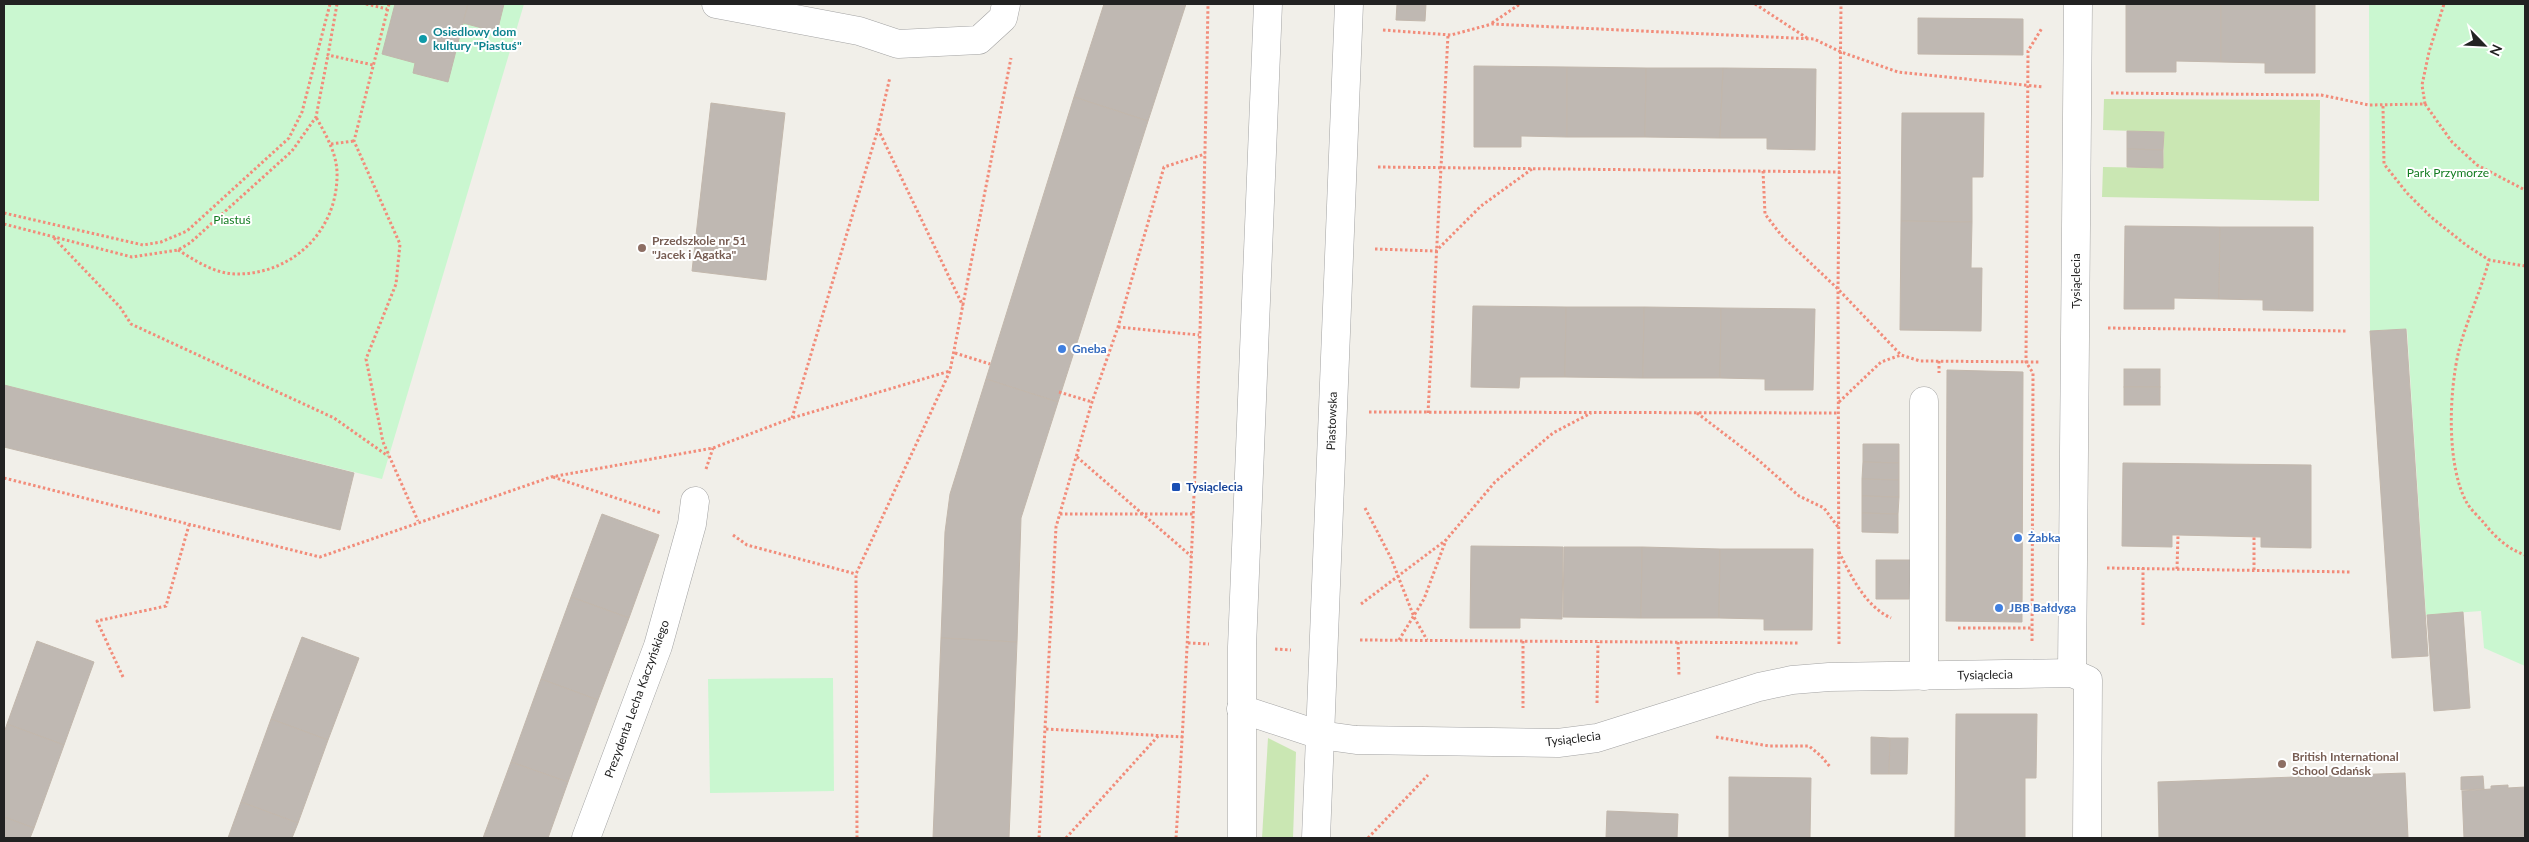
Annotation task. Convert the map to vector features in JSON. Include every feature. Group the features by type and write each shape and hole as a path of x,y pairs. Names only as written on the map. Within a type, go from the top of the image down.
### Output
{"street":[{"path":"716,4 859,31 898,44 979,40 1003,18 1006,4"},
{"path":"1242,838 1241,709 1268,4"},
{"name":"Piastowska","path":"1316,838 1349,4"},
{"name":"Tysiąclecia","path":"1241,709 1320,735 1356,740 1558,743 1597,738 1759,687 1792,680 1838,677 2072,673 2078,4"},
{"path":"1924,401 1924,676"},
{"name":"Prezydenta Lecha Kaczyńskiego","path":"586,838 658,646 694,512"},
{"path":"2072,673 2088,680 2087,838"}],"path":[{"path":"4,213 143,245 161,242 188,231 276,151 297,125 327,24 330,4"},
{"path":"4,224 132,257 178,250 190,243 292,152 316,117 337,4"},
{"path":"366,4 387,9"},
{"path":"388,4 354,141 400,244 396,284 366,359 383,442 418,521"},
{"path":"1176,838 1183,737 1193,514 1208,4"},
{"path":"1492,24 1520,4"},
{"path":"1755,4 1807,38"},
{"path":"1838,677 1838,289 1841,4"},
{"path":"2444,4 2428,52 2422,85 2425,104 2452,142 2477,165 2525,190"},
{"path":"1383,30 1448,36 1492,24 1807,38 1814,39 1841,52 1898,72 2028,85"},
{"path":"2032,674 2033,373 2026,362 2028,51 2043,27"},
{"path":"1428,412 1448,36"},
{"path":"792,418 878,128 898,44"},
{"path":"857,838 856,574 950,371 1012,52"},
{"path":"328,55 373,65"},
{"path":"2103,93 2321,95 2369,105 2425,104"},
{"path":"2383,106 2384,164 2406,193 2431,217 2466,245 2489,260 2525,266"},
{"path":"178,250 204,266 235,274 266,271 296,257 318,235 332,207 338,176 331,144 316,117"},
{"path":"878,128 963,306"},
{"path":"331,144 354,141"},
{"path":"1039,838 1056,527 1092,402 1118,327 1164,166 1205,154"},
{"path":"1378,167 1840,172"},
{"path":"1375,250 1436,251 1481,206 1532,169"},
{"path":"1763,171 1765,214 1781,235 1838,289 1901,355 1920,361 2075,362"},
{"path":"54,237 120,307 131,324 334,418 388,456"},
{"path":"2489,260 2482,290 2460,349 2456,366 2452,391 2453,444 2457,476 2467,503 2494,535 2514,552 2525,555"},
{"path":"1118,327 1199,335"},
{"path":"2075,327 2347,331"},
{"path":"955,352 990,364"},
{"path":"1838,402 1881,362 1901,355"},
{"path":"4,478 320,557 418,521 551,477 713,448 792,418 950,371"},
{"path":"1059,392 1092,402"},
{"path":"1369,412 1839,413"},
{"path":"1361,604 1446,540 1494,482 1553,433 1591,412"},
{"path":"1696,412 1756,458 1799,496 1824,508 1838,528"},
{"path":"1077,458 1191,557"},
{"path":"551,477 694,512"},
{"path":"1365,508 1399,575 1414,618 1427,640"},
{"path":"1060,514 1193,514"},
{"path":"123,677 96,621 166,606 189,525"},
{"path":"733,535 746,545 856,574"},
{"path":"2177,569 2178,536"},
{"path":"2254,536 2254,570"},
{"path":"1399,640 1424,599 1446,540"},
{"path":"1838,551 1853,580 1866,598 1888,618 1924,628 2032,628"},
{"path":"2100,568 2350,572"},
{"path":"2143,625 2144,568"},
{"path":"1360,640 1809,643"},
{"path":"1523,641 1523,742"},
{"path":"1597,738 1598,642"},
{"path":"1829,643 1838,643"},
{"path":"1679,713 1710,736 1769,746 1809,746 1821,756 1830,768"},
{"path":"1046,729 1183,737"},
{"path":"1066,838 1159,735"},
{"path":"1368,838 1429,774"}],"green space":[{"name":"Piastuś","path":"4,4 524,4 382,479 4,385"},
{"name":"Park Przymorze","path":"2369,4 2525,4 2525,666 2484,648 2481,611 2426,615 2407,329 2370,331"},
{"path":"2104,99 2320,100 2319,201 2102,197 2103,167 2163,168 2164,132 2103,130"},
{"path":"833,678 834,791 710,793 708,679"},
{"path":"1268,738 1296,752 1293,838 1262,838"}],"building":[{"name":"Osiedlowy dom kultury \"Piastuś\"","path":"395,4 468,4 448,82 413,73 415,63 382,54"},
{"path":"468,4 504,4 497,32 463,23"},
{"path":"1104,4 1186,4 1148,121 1074,97"},
{"path":"1397,4 1426,4 1425,21 1396,20"},
{"path":"2126,4 2221,4 2221,62 2176,61 2176,72 2126,72"},
{"path":"2221,4 2315,4 2315,73 2265,73 2265,63 2221,62"},
{"path":"1918,18 2023,19 2023,55 1918,54"},
{"path":"1474,66 1567,67 1567,137 1521,136 1521,147 1474,147"},
{"path":"1567,67 1646,68 1645,137 1567,137"},
{"path":"1646,68 1723,68 1720,138 1645,137"},
{"path":"1723,68 1816,69 1815,150 1767,149 1767,138 1720,138"},
{"path":"1074,97 1148,121 1058,402 986,379"},
{"path":"711,103 785,113 766,280 692,271"},
{"path":"1902,113 1984,113 1983,177 1972,177 1972,222 1901,221"},
{"path":"2127,131 2164,132 2163,150 2127,149"},
{"path":"2127,149 2163,150 2163,168 2127,167"},
{"path":"1901,221 1972,222 1971,268 1982,268 1981,331 1900,330"},
{"path":"2125,226 2220,227 2219,299 2174,298 2174,309 2124,309"},
{"path":"2220,227 2313,227 2313,311 2263,310 2263,300 2219,299"},
{"path":"1473,306 1566,307 1565,377 1520,377 1519,388 1471,387"},
{"path":"1566,307 1644,307 1643,378 1565,377"},
{"path":"1644,307 1721,308 1720,378 1643,378"},
{"path":"1721,308 1815,309 1813,390 1765,390 1765,379 1720,378"},
{"path":"2406,329 2428,656 2392,658 2370,331"},
{"path":"2124,369 2160,369 2160,387 2124,387"},
{"path":"1947,370 2023,372 2022,622 1946,621"},
{"path":"986,379 1058,402 1021,518 1017,642 941,638 945,532 950,494"},
{"path":"4,385 354,473 340,530 4,447"},
{"path":"2124,387 2160,387 2160,405 2124,405"},
{"path":"1863,444 1899,444 1899,463 1863,462"},
{"path":"1863,462 1899,463 1899,480 1862,479"},
{"path":"2123,463 2311,465 2311,548 2261,547 2261,537 2178,535 2172,535 2172,547 2122,546"},
{"path":"1862,479 1899,480 1899,497 1862,496"},
{"path":"1862,496 1899,497 1898,514 1862,513"},
{"path":"1862,513 1898,514 1898,533 1862,532"},
{"path":"602,514 659,535 629,618 571,597"},
{"path":"1471,546 1563,547 1562,619 1520,618 1520,628 1470,628"},
{"path":"1564,547 1642,547 1641,618 1563,617"},
{"path":"1642,547 1720,549 1719,618 1641,618"},
{"path":"1720,549 1813,549 1812,630 1764,630 1764,619 1719,618"},
{"path":"1876,560 1910,560 1909,599 1876,599"},
{"path":"571,597 629,618 598,700 541,679"},
{"path":"2463,612 2470,708 2434,711 2427,615"},
{"path":"302,637 359,658 328,740 271,719"},
{"path":"941,638 1017,642 1009,838 933,838"},
{"path":"37,641 94,662 64,745 7,724"},
{"path":"541,679 598,700 568,782 511,762"},
{"path":"1956,714 2037,714 2036,778 2025,778 2025,838 1955,838"},
{"path":"271,719 328,740 298,823 241,802"},
{"path":"7,724 64,745 34,828 4,817 4,733"},
{"path":"1871,737 1890,738 1889,774 1871,774"},
{"path":"1890,738 1908,738 1907,774 1889,774"},
{"path":"511,762 568,782 548,838 483,838"},
{"path":"2405,773 2408,838 2159,838 2158,782"},
{"path":"2483,776 2484,789 2461,790 2461,777"},
{"path":"1729,777 1811,778 1810,838 1729,838"},
{"path":"2508,785 2508,788 2525,787 2525,838 2464,838 2462,791 2491,789 2491,786"},
{"path":"241,802 298,823 292,838 228,838"},
{"path":"1607,811 1678,814 1677,838 1606,838"},
{"path":"4,817 34,828 30,838 4,838"}],"place":[{"name":"Osiedlowy dom kultury \"Piastuś\"","path":"423,39"},
{"name":"Przedszkole nr 51 \"Jacek i Agatka\"","path":"642,248"},
{"name":"Gneba","path":"1062,349"},
{"name":"Tysiąclecia","path":"1176,487"},
{"name":"Żabka","path":"2018,538"},
{"name":"JBB Bałdyga","path":"1999,608"},
{"name":"British International School Gdańsk","path":"2282,764"}]}
